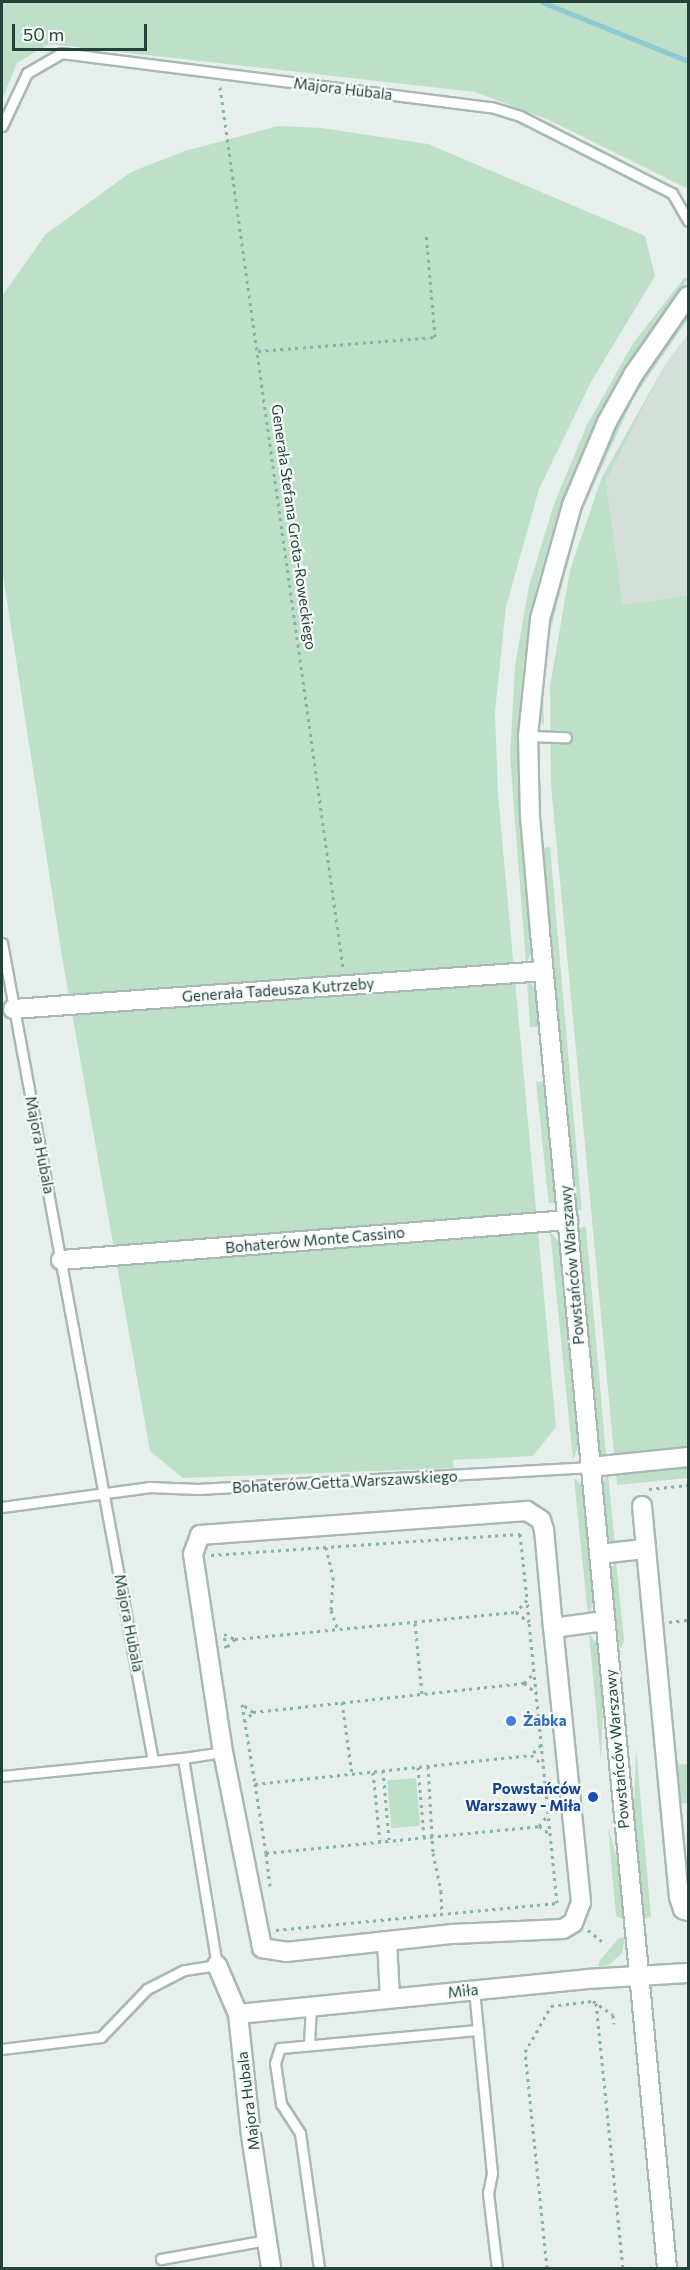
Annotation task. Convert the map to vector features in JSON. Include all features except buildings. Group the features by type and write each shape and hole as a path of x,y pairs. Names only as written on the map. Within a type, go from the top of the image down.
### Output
{"street":[{"name":"Powstańców Warszawy","path":"667,2268 530,817 528,736 540,619 572,505 618,403 688,296"},
{"name":"Generała Tadeusza Kutrzeby","path":"13,1009 544,971"},
{"name":"Bohaterów Monte Cassino","path":"62,1260 568,1220"},
{"name":"Bohaterów Getta Warszawskiego","path":"591,1467 688,1457"},
{"path":"642,1506 679,1897 683,1909 688,1911"},
{"path":"527,1511 541,1520 544,1530 553,1628 581,1902 579,1917 563,1929 387,1941 286,1952 262,1947 256,1934 223,1752 193,1554 195,1541 210,1531 527,1511"},
{"path":"599,1554 645,1549"},
{"path":"553,1628 605,1621"},
{"path":"387,1941 390,1998"},
{"name":"Majora Hubala","path":"217,1965 238,2014 272,2268"},
{"name":"Miła","path":"238,2014 474,1990 688,1973"}],"lane":[{"name":"Majora Hubala","path":"2,126 27,73 61,53 491,107 520,116 672,192 688,221"},
{"path":"528,736 566,737"},
{"name":"Majora Hubala","path":"2,944 153,1761"},
{"name":"Bohaterów Getta Warszawskiego","path":"2,1507 105,1496 149,1487 198,1489 591,1467"},
{"path":"2,1776 223,1752"},
{"name":"Majora Hubala","path":"183,1758 217,1965"},
{"path":"2,2049 101,2037 147,1989 184,1970 217,1965"},
{"path":"474,1990 492,2173 488,2193 497,2268"},
{"path":"309,2044 311,2006"},
{"path":"319,2268 300,2133 281,2104 276,2063 280,2048 478,2030"},
{"path":"161,2259 267,2240"}],"path":[{"name":"Generała Stefana Grota-Roweckiego","path":"218,73 345,985"},
{"path":"258,351 435,337 426,233"},
{"path":"642,1506 642,1490 688,1485"},
{"path":"213,1566 211,1555 520,1534 557,1903 275,1930 274,1924"},
{"path":"326,1547 333,1577 331,1610 338,1630"},
{"path":"224,1634 235,1640 516,1612 527,1600"},
{"path":"516,1612 529,1622"},
{"path":"222,1623 226,1648 235,1640"},
{"path":"415,1623 422,1694"},
{"path":"244,1722 254,1712 524,1683 534,1673"},
{"path":"524,1683 536,1693"},
{"path":"342,1702 352,1774"},
{"path":"254,1712 242,1704 271,1896"},
{"path":"255,1784 531,1755 541,1745"},
{"path":"531,1755 543,1765"},
{"path":"428,1766 442,1914"},
{"path":"418,1767 424,1838"},
{"path":"383,1770 389,1841"},
{"path":"373,1772 380,1842"},
{"path":"539,1826 548,1815"},
{"path":"266,1852 539,1826 550,1834"},
{"path":"548,2268 525,2052 551,2006 596,2003 613,2015 614,2024"},
{"path":"596,2003 623,2268"}],"shaded area":[{"path":"688,334 688,595 623,605 606,481 666,363"}],"green space":[{"path":"2,2 688,2 688,189 549,120 475,92 49,44 17,63 2,100"},
{"path":"278,126 322,128 428,144 645,236 655,276 591,382 539,489 506,607 495,711 498,795 556,1427 533,1456 453,1460 454,1468 183,1478 150,1451 62,957 2,569 2,296 46,234 131,172 185,151"},
{"path":"685,277 688,279 640,345 592,428 560,506 536,589 523,668 517,754 532,952 526,963 510,756 515,666 529,586 554,504 587,425 634,342"},
{"path":"688,312 688,319 633,399 581,513 550,632 543,690 544,726 538,716 547,632 578,513 631,398"},
{"path":"666,363 606,481 623,605 688,595 688,1478 617,1485 551,785 550,686 570,570 602,477"},
{"path":"550,847 582,1210 574,1210 542,848"},
{"path":"527,980 536,988 539,1027 530,1027"},
{"path":"544,1081 557,1202 549,1203 536,1082"},
{"path":"586,1227 606,1457 592,1458 572,1228"},
{"path":"550,1231 559,1243 578,1447 573,1460"},
{"path":"608,1474 615,1545 607,1538 601,1486"},
{"path":"574,1478 583,1486 594,1601 588,1615"},
{"path":"616,1561 624,1641 620,1649 610,1571"},
{"path":"589,1633 599,1648 603,1699 601,1761"},
{"path":"636,1748 651,1917 644,1918 634,1810"},
{"path":"688,1764 688,1803 679,1804 675,1765"},
{"path":"416,1778 420,1826 391,1828 387,1781"},
{"path":"608,1827 619,1866 624,1920 616,1916"},
{"path":"625,1937 622,1953 610,1964 598,1968 600,1960 619,1938"}],"waterway":[{"path":"542,2 688,61"}],"place":[{"name":"Żabka","path":"511,1721"},
{"name":"Powstańców Warszawy - Miła","path":"593,1797"}]}
